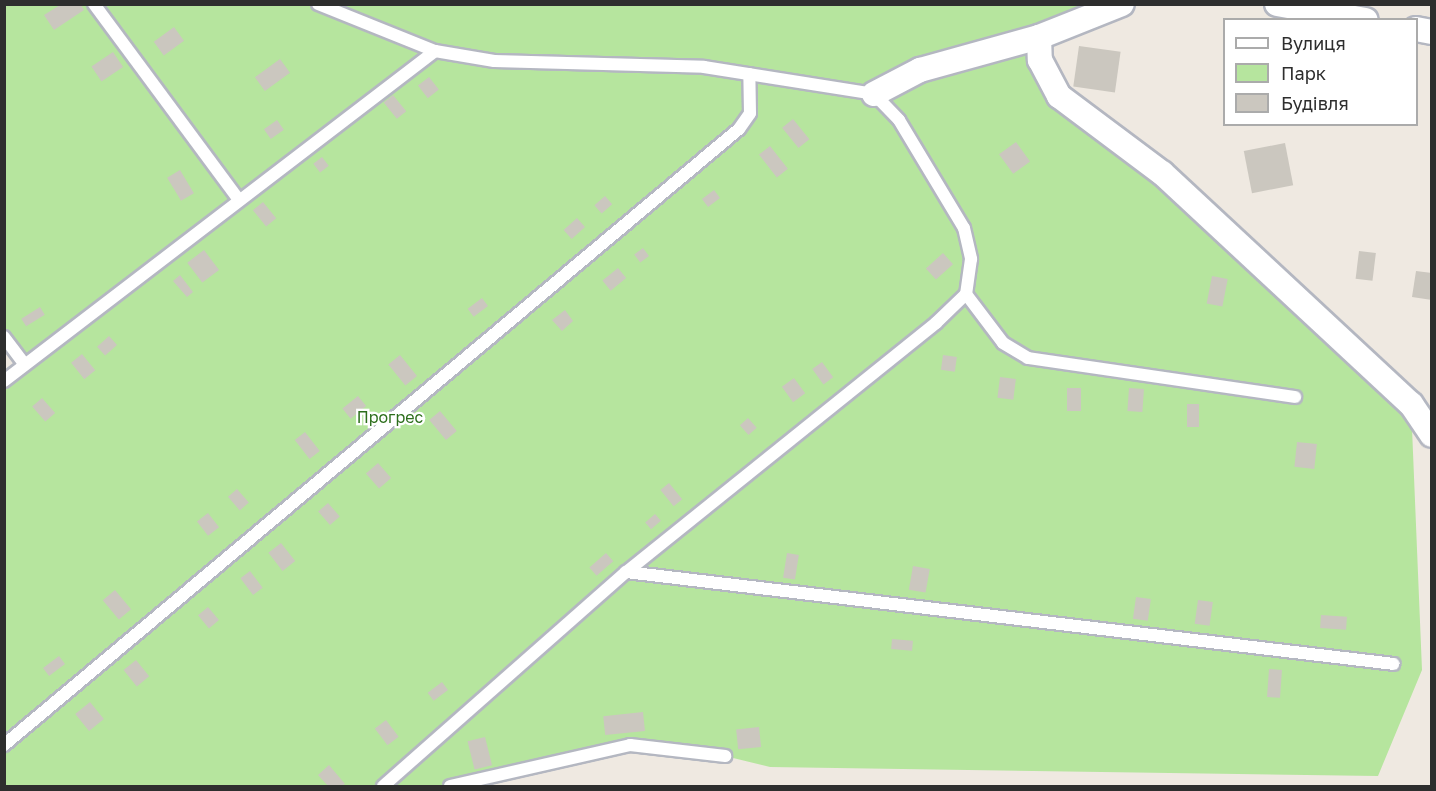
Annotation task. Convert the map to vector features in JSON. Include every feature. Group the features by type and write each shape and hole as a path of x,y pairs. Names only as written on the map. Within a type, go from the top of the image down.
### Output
{"street":[{"path":"874,94 920,70 1039,37 1122,4"},
{"path":"1277,4 1355,18"},
{"path":"1039,37 1040,60 1059,96 1162,173 1412,404 1431,435"}],"lane":[{"path":"94,4 239,201"},
{"path":"318,4 435,51 494,62 704,67 874,94 899,120 964,228 972,259 966,294 626,572 383,786"},
{"path":"4,381 435,51"},
{"path":"4,745 739,129 750,113 749,74"},
{"path":"966,294 1003,343 1028,358 1295,397"},
{"path":"4,338 24,364"},
{"path":"626,572 1394,664"},
{"path":"450,786 630,745 725,756"}],"green space":[{"name":"Прогрес","path":"5,5 1122,5 1039,37 1059,96 1411,404 1422,670 1378,776 770,767 725,756 630,745 450,786 5,786 4,381 24,364 5,337"}],"building":[{"path":"60,5 81,5 84,10 54,30 44,15"},
{"path":"174,27 184,41 164,55 154,42"},
{"path":"1079,46 1121,52 1115,92 1073,87"},
{"path":"113,52 123,67 102,81 91,67"},
{"path":"280,59 290,73 265,91 255,77"},
{"path":"429,77 439,90 428,98 418,86"},
{"path":"393,95 406,111 397,119 384,103"},
{"path":"793,119 809,139 798,148 782,128"},
{"path":"277,120 284,130 271,139 264,129"},
{"path":"1016,142 1030,161 1013,174 999,154"},
{"path":"1285,143 1293,185 1252,193 1244,151"},
{"path":"770,146 788,169 777,177 759,155"},
{"path":"322,157 329,166 320,172 313,164"},
{"path":"180,170 194,193 181,201 167,178"},
{"path":"714,190 720,198 708,207 702,199"},
{"path":"605,196 612,204 602,213 594,205"},
{"path":"263,202 276,218 266,227 253,210"},
{"path":"577,218 585,227 572,239 564,230"},
{"path":"643,248 649,256 640,263 634,255"},
{"path":"204,250 219,270 202,283 187,263"},
{"path":"1359,251 1376,253 1372,281 1356,279"},
{"path":"943,253 953,264 936,280 926,268"},
{"path":"618,268 626,278 611,291 602,281"},
{"path":"1416,271 1432,273 1432,300 1412,297"},
{"path":"180,275 193,292 187,297 173,281"},
{"path":"1212,276 1228,279 1222,307 1207,303"},
{"path":"482,298 488,306 474,317 468,309"},
{"path":"40,307 45,315 26,326 21,319"},
{"path":"565,310 573,321 562,331 552,320"},
{"path":"109,336 117,345 105,356 97,347"},
{"path":"82,354 95,370 84,379 71,363"},
{"path":"400,355 417,376 405,385 388,364"},
{"path":"943,355 957,357 955,372 941,370"},
{"path":"822,362 833,377 823,384 812,369"},
{"path":"1000,377 1016,379 1013,400 997,398"},
{"path":"794,378 805,393 793,402 782,387"},
{"path":"1067,388 1081,388 1081,411 1067,411"},
{"path":"1129,388 1144,389 1142,412 1127,411"},
{"path":"358,396 366,406 351,419 342,409"},
{"path":"42,398 55,413 45,422 32,407"},
{"path":"1187,404 1199,404 1199,427 1187,427"},
{"path":"440,411 457,431 446,440 429,420"},
{"path":"748,418 757,428 749,435 740,425"},
{"path":"305,432 320,451 310,459 295,440"},
{"path":"1297,442 1317,444 1314,469 1294,467"},
{"path":"378,463 391,478 379,489 366,473"},
{"path":"669,483 682,499 674,506 660,490"},
{"path":"237,489 249,503 240,510 228,497"},
{"path":"328,503 340,517 330,525 318,512"},
{"path":"208,513 219,527 208,536 197,522"},
{"path":"655,514 661,521 651,529 645,523"},
{"path":"281,543 295,561 283,571 268,553"},
{"path":"606,553 613,561 597,576 589,567"},
{"path":"787,553 799,555 795,580 783,578"},
{"path":"913,566 930,569 926,593 909,590"},
{"path":"250,571 263,588 253,595 240,578"},
{"path":"115,590 131,609 119,619 103,600"},
{"path":"1136,597 1151,599 1148,621 1133,619"},
{"path":"1198,600 1213,602 1210,626 1195,624"},
{"path":"208,607 219,620 209,628 198,615"},
{"path":"1321,615 1347,617 1346,630 1320,628"},
{"path":"892,639 913,641 912,651 891,649"},
{"path":"59,656 65,664 49,676 43,668"},
{"path":"136,660 149,676 137,686 124,670"},
{"path":"1269,669 1282,670 1280,698 1267,697"},
{"path":"442,682 448,690 434,701 428,693"},
{"path":"90,702 104,719 89,731 75,714"},
{"path":"643,712 645,731 605,735 603,716"},
{"path":"386,720 399,737 387,745 375,728"},
{"path":"759,727 761,747 738,749 736,729"},
{"path":"485,737 492,765 475,769 468,741"},
{"path":"329,765 345,784 328,786 318,775"}]}
